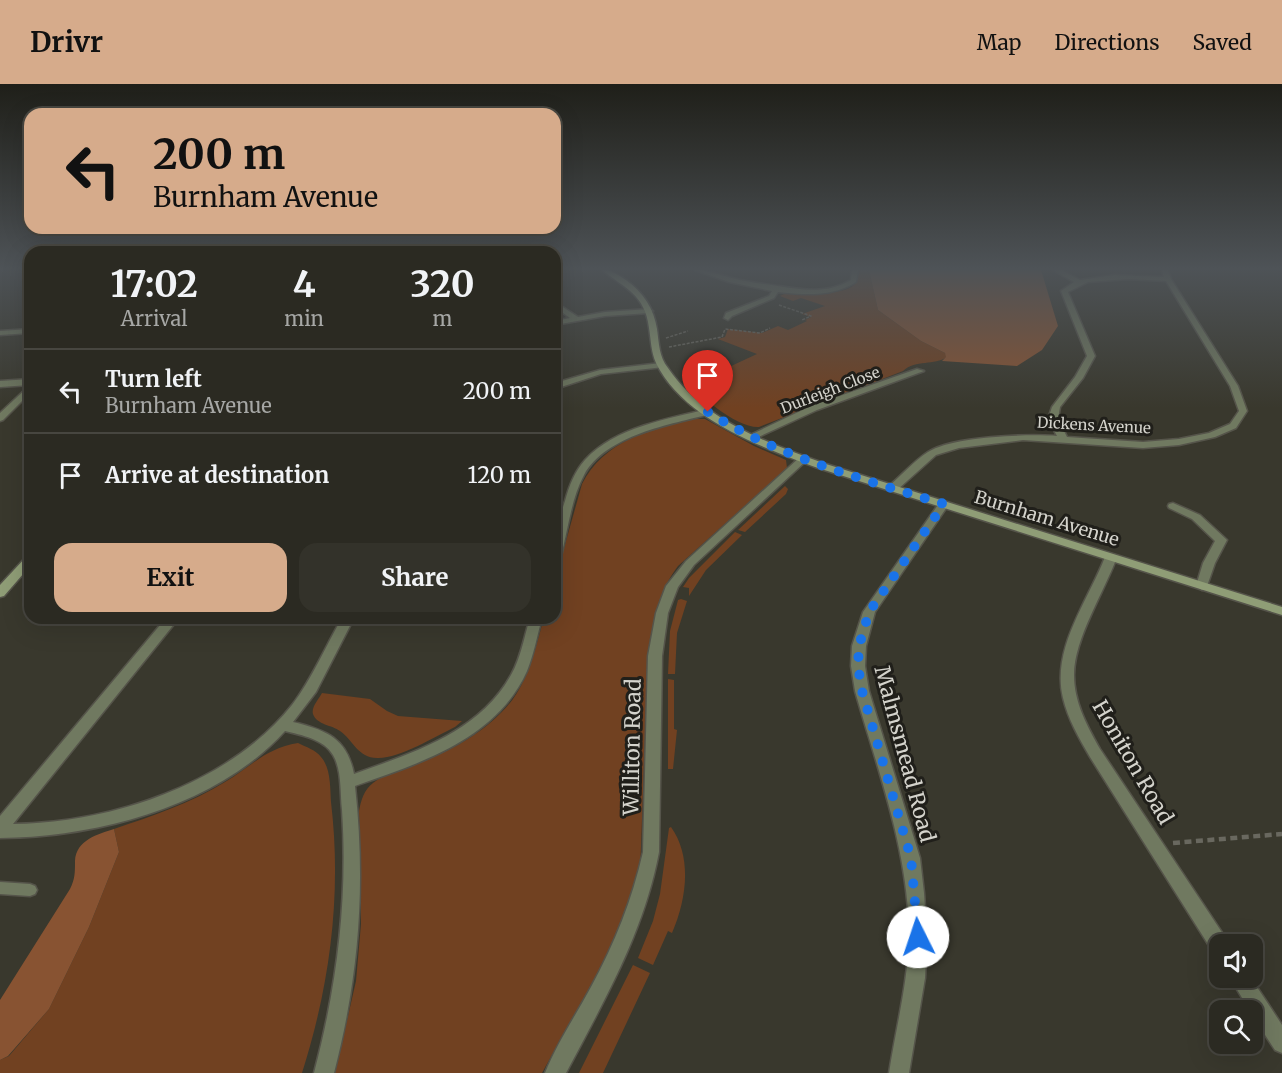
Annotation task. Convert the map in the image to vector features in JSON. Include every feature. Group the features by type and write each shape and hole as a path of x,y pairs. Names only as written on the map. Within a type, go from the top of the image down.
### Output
{"street":[{"path":"572,316 576,319"},
{"path":"561,322 602,316"},
{"name":"Burnham Avenue","path":"650,316 661,365 679,387 708,412 751,437 803,459 893,489 1282,611"},
{"path":"1064,438 1053,419 1056,407 1079,378 1091,356 1074,316"},
{"name":"Dickens Avenue","path":"893,489 933,453 958,445 1023,437 1143,445 1179,442 1212,435 1233,426 1243,411 1234,386 1192,316"},
{"path":"0,333 24,331"},
{"path":"561,384 600,372 661,365"},
{"name":"Durleigh Close","path":"751,437 814,408 920,371"},
{"path":"0,384 24,382"},
{"path":"0,418 24,394"},
{"path":"561,536 579,477 586,465 598,454 620,440 645,429 708,412"},
{"name":"Williton Road","path":"555,1073 627,934 647,879 651,852 655,656 662,613 672,586 690,563 803,459"},
{"name":"Malmsmead Road","path":"899,1073 915,978 918,937 915,892 911,858 862,691 858,666 859,646 869,612 944,504"},
{"path":"1173,506 1196,518 1221,540 1209,563 1202,586"},
{"name":"Honiton Road","path":"1111,557 1070,655 1066,674 1070,698 1078,724 1089,744 1212,934"},
{"path":"0,593 24,566"},
{"path":"0,829 168,624"},
{"path":"0,829 56,830 92,824 146,807 215,776 261,745 282,725 306,694 345,624"},
{"path":"347,783 447,743 466,732 487,715 506,695 517,678 534,624"},
{"path":"282,725 321,737 330,743 339,752 347,783 352,835 351,920 345,982 324,1073"},
{"path":"1246,988 1282,1043"}],"lane":[{"path":"0,888 30,890"}],"path":[{"path":"802,320 811,316"},
{"path":"655,346 722,337 725,329 760,333 770,328"},
{"path":"655,346 687,331"},
{"path":"1154,845 1282,834"}],"shaded area":[{"path":"808,316 887,316 921,341 945,353 947,357 908,367 903,371 759,427 749,426 728,416 707,401 682,377 717,363 729,367 757,354 718,339 725,337 728,329 762,333 778,326 788,330 811,317"},
{"path":"887,316 1055,316 1058,326 1042,350 1017,366 942,361 946,357 945,353 921,341"},
{"path":"695,419 705,419 754,446 786,460 787,468 678,566 661,597 654,619 648,654 640,874 622,926 610,951 542,1073 335,1073 356,981 361,924 359,811 365,792 384,776 436,756 473,736 513,699 532,660 542,624 561,624 561,559 582,484 591,469 615,447 645,432"},
{"path":"785,486 788,489 786,494 745,532 738,530"},
{"path":"735,532 742,535 706,570 689,596 689,588 683,587 689,578"},
{"path":"678,600 687,601 677,633 675,674 668,674 670,631"},
{"path":"668,679 674,680 674,729 677,730 673,769 668,769"},
{"path":"322,693 370,699 398,716 462,721 455,727 396,755 370,757 360,752 340,731 315,718 313,709"},
{"path":"298,743 319,755 328,772 335,871 331,939 326,973 312,1040 302,1073 0,1073 0,1060 9,1056 49,1009 89,927 119,852 114,829 185,803 225,782 268,753"},
{"path":"671,827 678,839 685,866 684,894 672,933 668,931 653,965 638,958 653,921 660,894 669,828"},
{"path":"114,829 119,852 89,927 49,1009 8,1056 0,1060 0,1000 70,889 79,848 89,839"},
{"path":"633,965 650,973 603,1073 579,1073"}],"route":[{"path":"708,412 774,448 822,466 944,504 869,612 859,646 858,666 862,691 911,858 918,937"}]}
